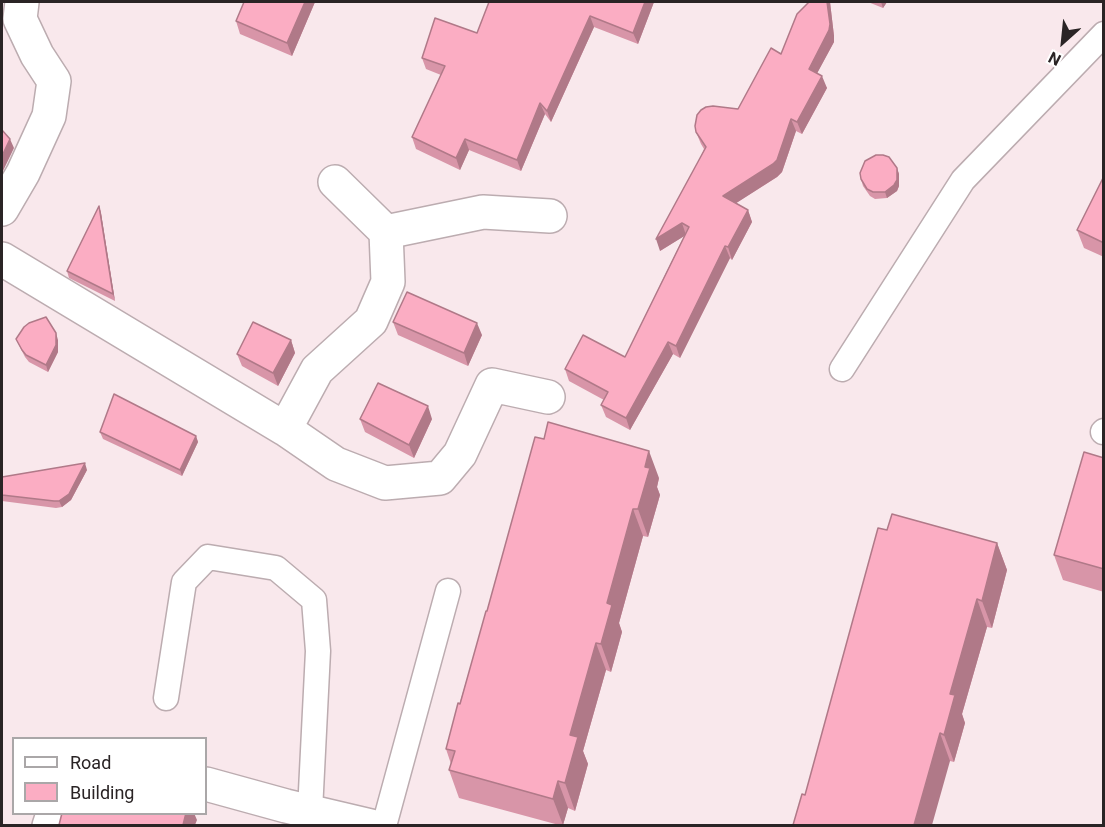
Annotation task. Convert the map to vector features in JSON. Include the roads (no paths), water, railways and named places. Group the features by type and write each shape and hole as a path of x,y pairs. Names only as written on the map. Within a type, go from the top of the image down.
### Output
{"street":[{"path":"2,209 23,173 49,116 54,81 37,55 20,19 22,2"},
{"path":"285,429 317,370 371,321 388,282 386,232 335,182"},
{"path":"386,232 483,212 550,216"},
{"path":"2,259 285,429 336,464 385,483 440,478 460,454 492,385 548,397"},
{"path":"207,784 310,812 371,825"}],"lane":[{"path":"842,369 963,180 1104,34"},
{"path":"166,698 184,582 208,557 276,568 314,600 318,651 310,812"},
{"path":"384,825 448,591"}]}
